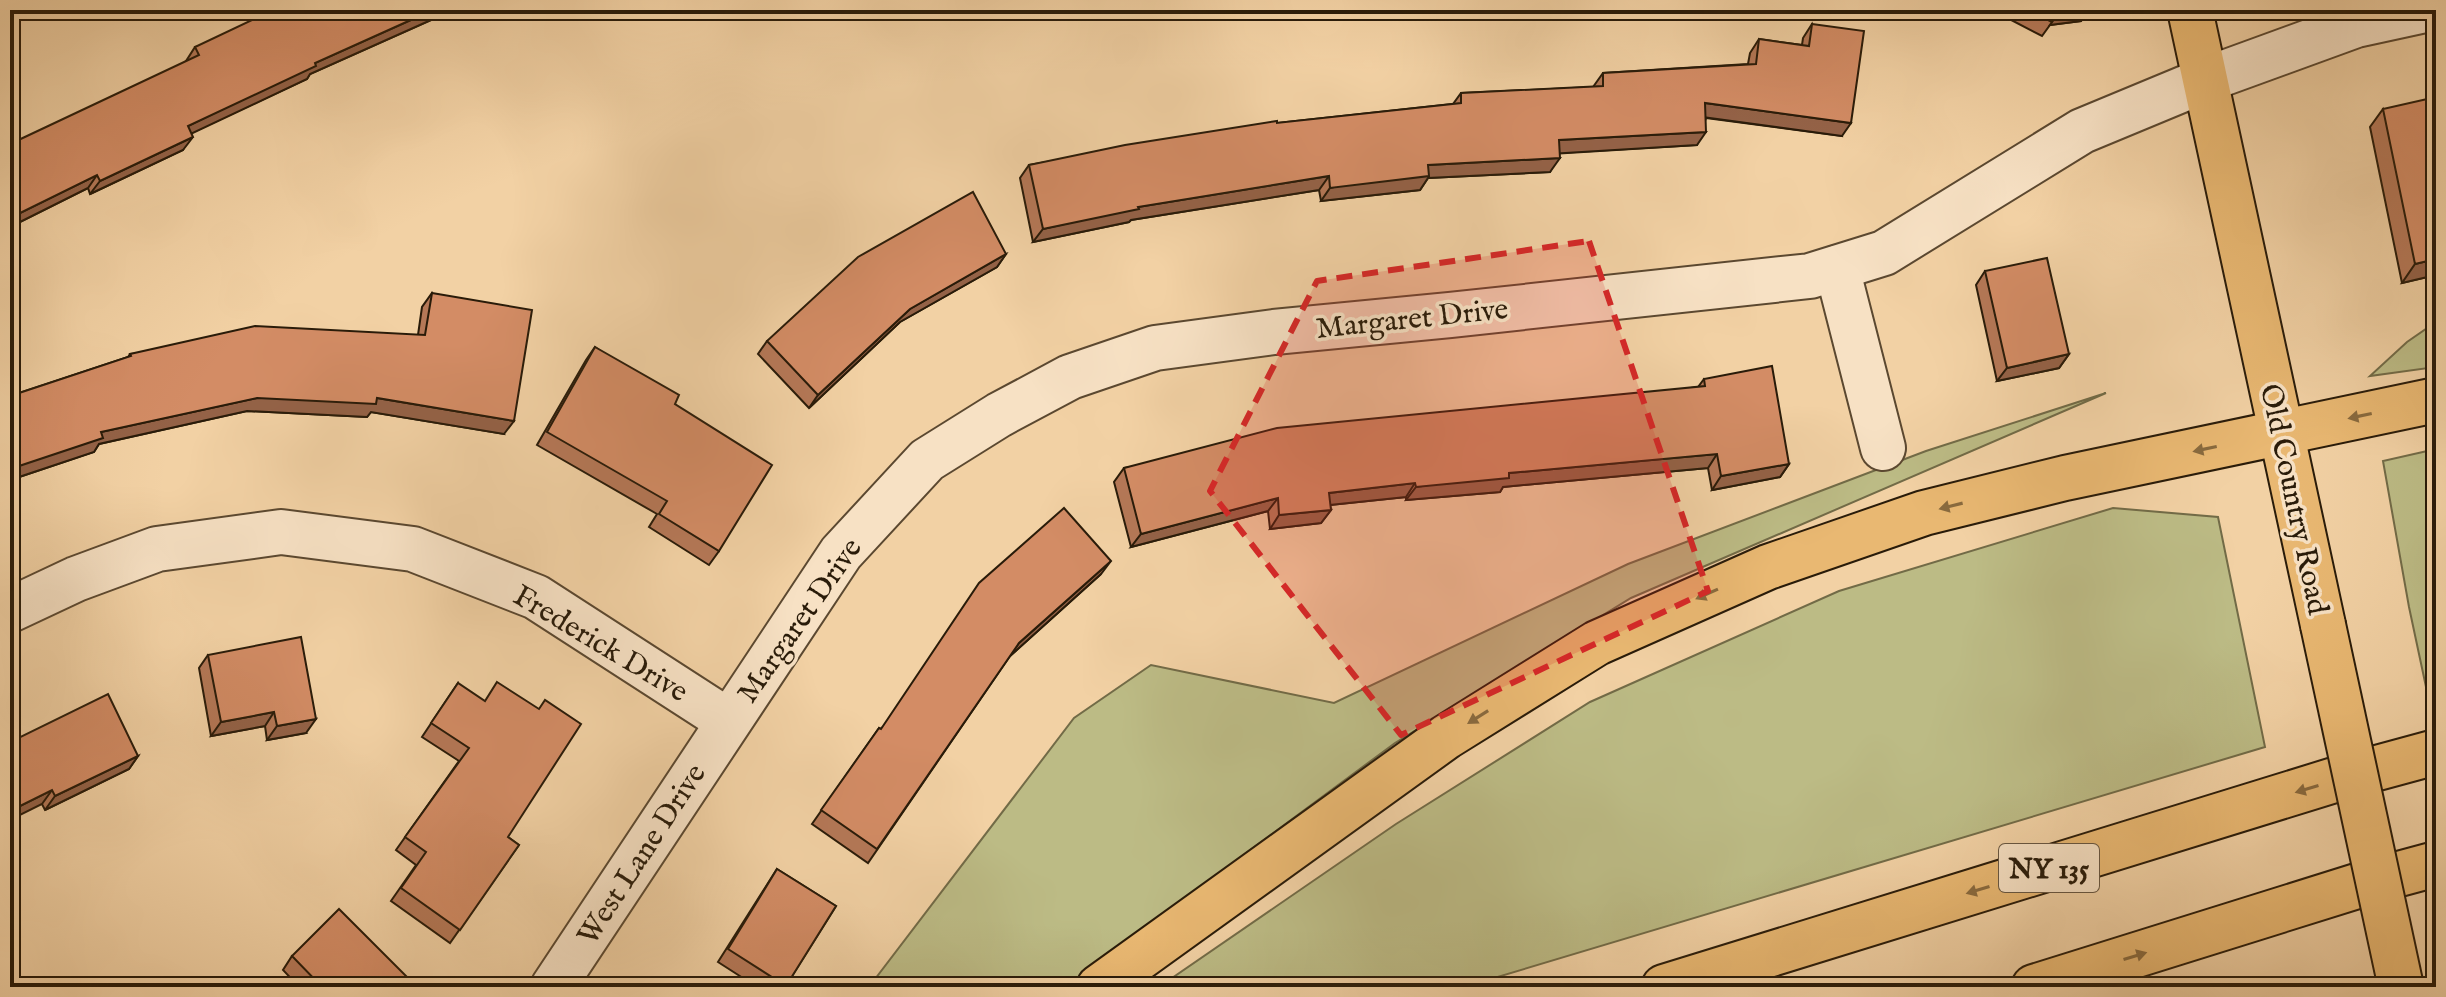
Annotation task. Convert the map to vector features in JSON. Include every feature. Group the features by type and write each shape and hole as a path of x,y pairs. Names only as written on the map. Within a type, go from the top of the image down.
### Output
{"main road":[{"name":"Old Country Road","path":"2190,10 2401,987"},
{"path":"1099,987 1446,737 1597,643 1768,567 1924,513 2065,478 2436,400"},
{"name":"NY 135","path":"1664,987 2344,777 2436,752"},
{"path":"2034,987 2436,864"}],"street":[{"name":"Margaret Drive","path":"728,721 841,553 927,460 999,415 1070,377 1155,348 1274,332 1810,276 1884,253 2082,131 2205,80 2356,25 2425,10"},
{"path":"1837,268 1883,448"},
{"name":"Frederick Drive","path":"10,610 76,579 157,549 281,532 413,549 536,597 728,721"},
{"name":"West Lane Drive","path":"553,987 728,721"}],"highlighted area":[{"path":"1589,241 1708,591 1401,735 1210,491 1317,281"}],"shaded area":[{"path":"2436,322 2436,367 2370,376 2407,342"},
{"path":"2106,393 1631,598 1395,743 1065,987 869,987 1074,718 1151,665 1334,703 1628,564 1926,451"},
{"path":"2436,449 2436,699 2429,701 2383,461"},
{"path":"2113,508 2218,517 2265,747 1464,987 1159,987 1396,824 1590,702 1839,591"}],"building":[{"path":"273,10 433,10 315,63 316,66 188,126 193,137 100,181 97,175 10,218 10,144 199,55 195,47"},
{"path":"2027,10 2068,10 2059,11 2052,22"},
{"path":"1812,24 1864,31 1851,123 1705,103 1706,132 1559,140 1560,158 1428,165 1429,176 1330,188 1329,176 1138,207 1043,229 1029,165 1125,145 1277,121 1461,103 1461,93 1603,86 1603,73 1756,64 1759,39 1809,46"},
{"path":"2436,97 2436,259 2415,264 2383,109"},
{"path":"973,192 1006,254 910,309 818,395 767,341 858,257"},
{"path":"2047,258 2069,354 2007,368 1985,271"},
{"path":"432,293 532,310 514,421 377,398 376,404 257,398 101,432 103,438 10,469 10,396 130,354 255,326 425,335"},
{"path":"595,347 679,395 675,404 772,465 719,551 659,514 667,501 547,432"},
{"path":"1772,366 1789,464 1721,476 1717,454 1509,473 1509,478 1416,487 1415,483 1329,493 1331,510 1279,515 1278,498 1141,534 1124,468 1277,428 1705,386 1704,379"},
{"path":"1064,508 1111,561 1019,643 877,849 821,810 881,729 979,583"},
{"path":"301,637 316,719 277,726 274,712 221,722 208,655"},
{"path":"497,682 539,709 545,700 581,724 508,837 519,845 460,930 401,888 426,852 405,837 469,748 431,723 458,683 485,701"},
{"path":"108,694 138,756 55,796 52,790 10,811 10,742"},
{"path":"777,869 836,906 786,986 728,949"},
{"path":"339,909 415,987 322,987 292,956"}]}
